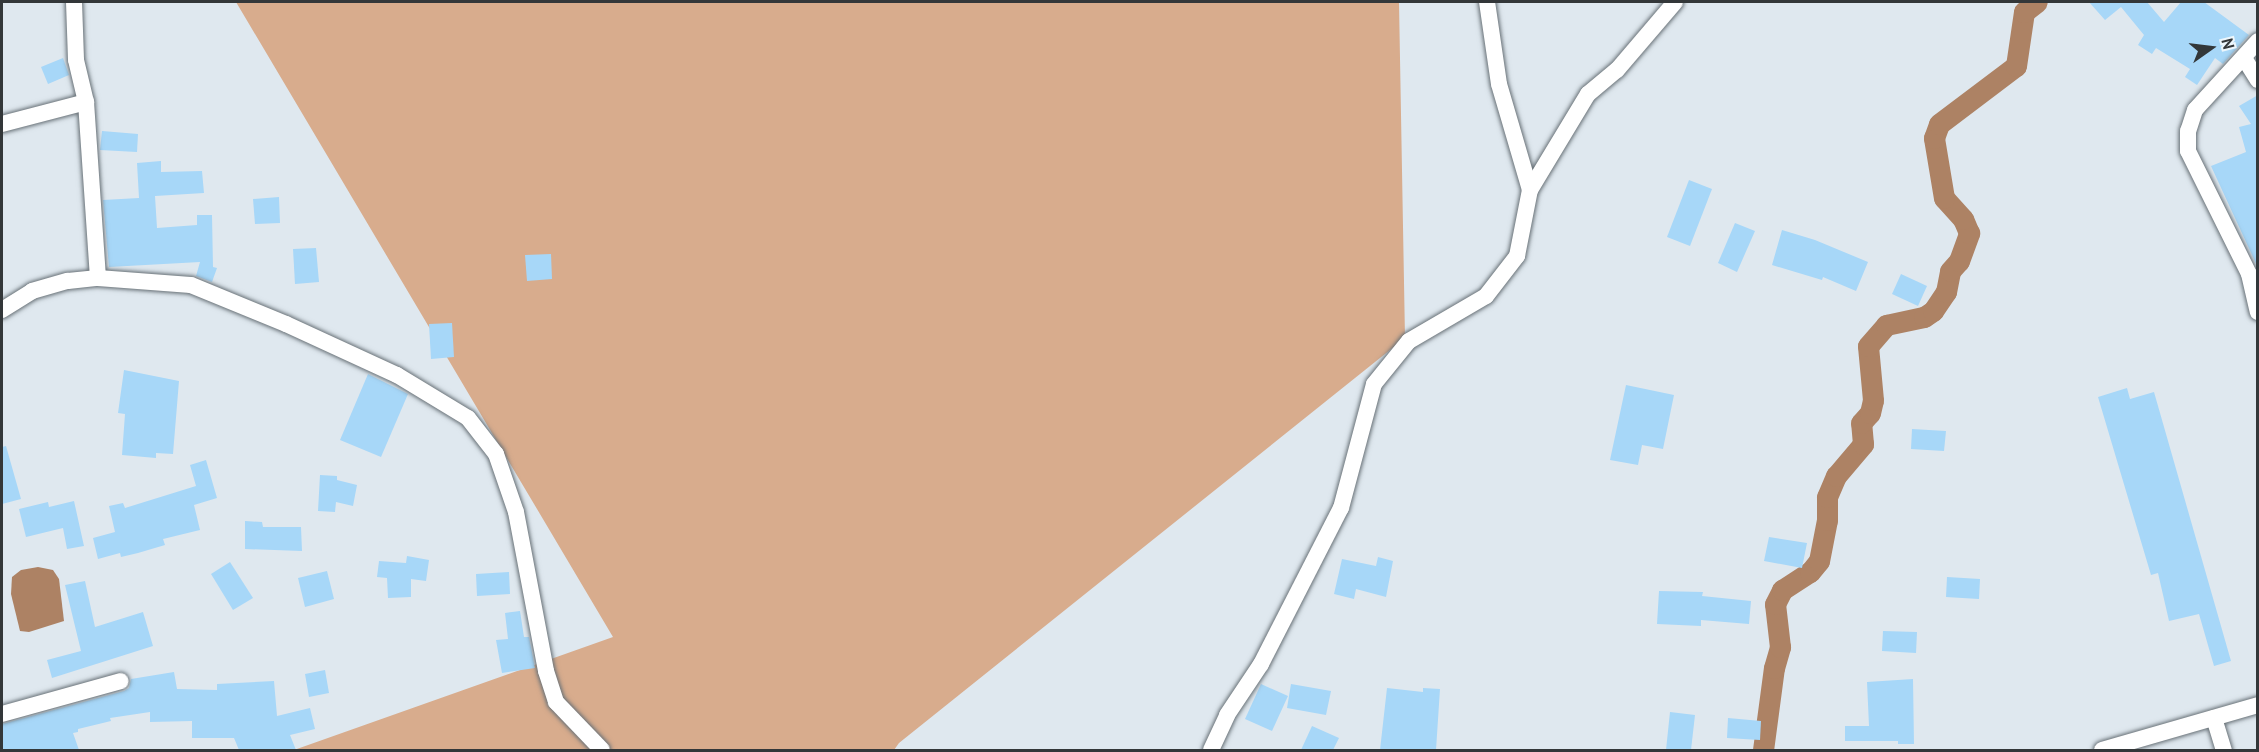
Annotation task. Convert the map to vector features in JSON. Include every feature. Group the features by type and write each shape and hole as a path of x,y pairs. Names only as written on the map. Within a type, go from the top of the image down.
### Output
{"street":[{"path":"74,2 76,60 86,102 98,278"},
{"path":"1487,2 1499,84 1530,190"},
{"path":"1211,750 1227,715 1261,664 1341,508 1374,384 1409,341 1486,297 1517,256 1530,190 1588,94 1617,70 1675,2"},
{"path":"2258,41 2195,110 2188,131 2188,151 2249,274 2258,312"},
{"path":"2244,58 2258,80"},
{"path":"2,124 86,102"},
{"path":"2,310 32,291 68,281 98,278 191,285 286,324 397,375 468,418 496,454 516,512 546,671 556,702 602,750"},
{"path":"2,714 121,681"},
{"path":"2102,750 2258,705"},
{"path":"2214,718 2224,750"}],"shaded area":[{"path":"236,2 1399,2 1405,338 899,743 894,750 294,750 613,637"},
{"path":"38,567 53,570 59,579 64,621 29,632 20,631 11,594 12,577 21,570"}],"building":[{"path":"2089,2 2147,2 2164,22 2181,2 2204,2 2249,35 2223,64 2215,58 2197,85 2185,77 2190,69 2156,48 2152,54 2138,45 2144,35 2121,7 2105,20"},
{"path":"63,58 69,75 48,84 41,67"},
{"path":"2258,95 2258,268 2211,166 2246,152 2239,127 2251,124 2239,106"},
{"path":"102,131 138,134 137,152 100,150"},
{"path":"161,161 161,172 202,171 204,193 155,196 157,228 197,225 197,215 212,215 213,267 217,268 212,282 196,276 200,262 109,267 103,200 139,198 137,163"},
{"path":"1689,180 1712,189 1690,246 1667,237"},
{"path":"279,197 280,223 255,224 253,199"},
{"path":"1735,223 1755,231 1737,272 1718,263"},
{"path":"1782,230 1815,240 1868,262 1856,291 1823,277 1822,280 1772,265"},
{"path":"316,248 319,282 295,284 293,249"},
{"path":"551,254 552,279 527,281 525,255"},
{"path":"1901,274 1927,286 1918,306 1892,294"},
{"path":"452,323 454,357 431,359 429,324"},
{"path":"124,370 179,381 173,454 156,453 156,458 122,455 125,414 118,413"},
{"path":"368,374 408,394 381,457 340,440"},
{"path":"1626,385 1674,395 1663,449 1642,445 1638,465 1610,460"},
{"path":"2127,388 2130,399 2154,392 2231,661 2214,666 2199,614 2169,621 2158,573 2151,575 2098,397"},
{"path":"1912,429 1946,431 1944,451 1911,449"},
{"path":"6,446 21,499 2,504 2,447"},
{"path":"206,460 217,498 194,505 200,530 163,539 165,545 138,553 121,557 120,553 98,559 93,538 115,532 109,506 123,503 125,508 196,486 190,465"},
{"path":"320,475 337,476 337,480 357,485 353,506 336,502 335,512 318,511"},
{"path":"74,501 84,546 67,549 63,528 26,537 19,509 48,502 49,507"},
{"path":"245,521 262,522 263,527 301,527 302,551 245,549"},
{"path":"1769,537 1807,543 1802,568 1764,561"},
{"path":"407,556 429,560 426,581 411,579 411,597 388,598 387,578 377,577 379,561 406,563"},
{"path":"1378,557 1393,561 1386,597 1356,589 1354,599 1334,594 1342,559 1376,566"},
{"path":"230,562 253,598 233,610 211,574"},
{"path":"327,571 334,599 305,607 298,578"},
{"path":"509,572 510,594 477,596 476,574"},
{"path":"1947,577 1980,579 1979,599 1946,597"},
{"path":"85,581 95,627 143,612 153,646 52,678 47,660 81,651 65,585"},
{"path":"1659,591 1703,592 1702,596 1751,601 1749,624 1701,620 1701,626 1657,624"},
{"path":"520,611 524,637 529,637 535,668 502,673 496,640 508,639 505,613"},
{"path":"1883,631 1917,632 1916,653 1882,651"},
{"path":"325,670 329,693 309,697 305,674"},
{"path":"174,672 177,689 217,690 217,684 274,681 277,716 310,708 315,729 290,735 296,750 239,750 234,738 192,738 192,721 150,722 150,712 110,718 111,721 78,729 78,732 73,733 79,750 2,750 2,724 124,691 129,688 131,679"},
{"path":"1913,679 1914,744 1898,744 1898,741 1845,741 1845,726 1869,726 1867,682"},
{"path":"1261,684 1288,696 1272,731 1245,719"},
{"path":"1291,684 1331,691 1326,715 1287,708"},
{"path":"1387,688 1423,692 1423,688 1440,689 1436,750 1380,750"},
{"path":"1670,712 1695,715 1691,750 1666,750"},
{"path":"1728,718 1761,721 1760,740 1727,738"},
{"path":"1312,726 1339,738 1333,750 1301,750"}],"waterway":[{"path":"1763,750 1774,668 1780,647 1775,604 1782,590 1810,572 1819,561 1827,520 1827,497 1836,476 1863,444 1861,423 1870,413 1873,400 1868,346 1886,325 1924,317 1933,311 1946,292 1950,271 1959,261 1969,233 1963,219 1944,198 1934,138 1939,124 2016,66 2024,12 2037,2"}]}
